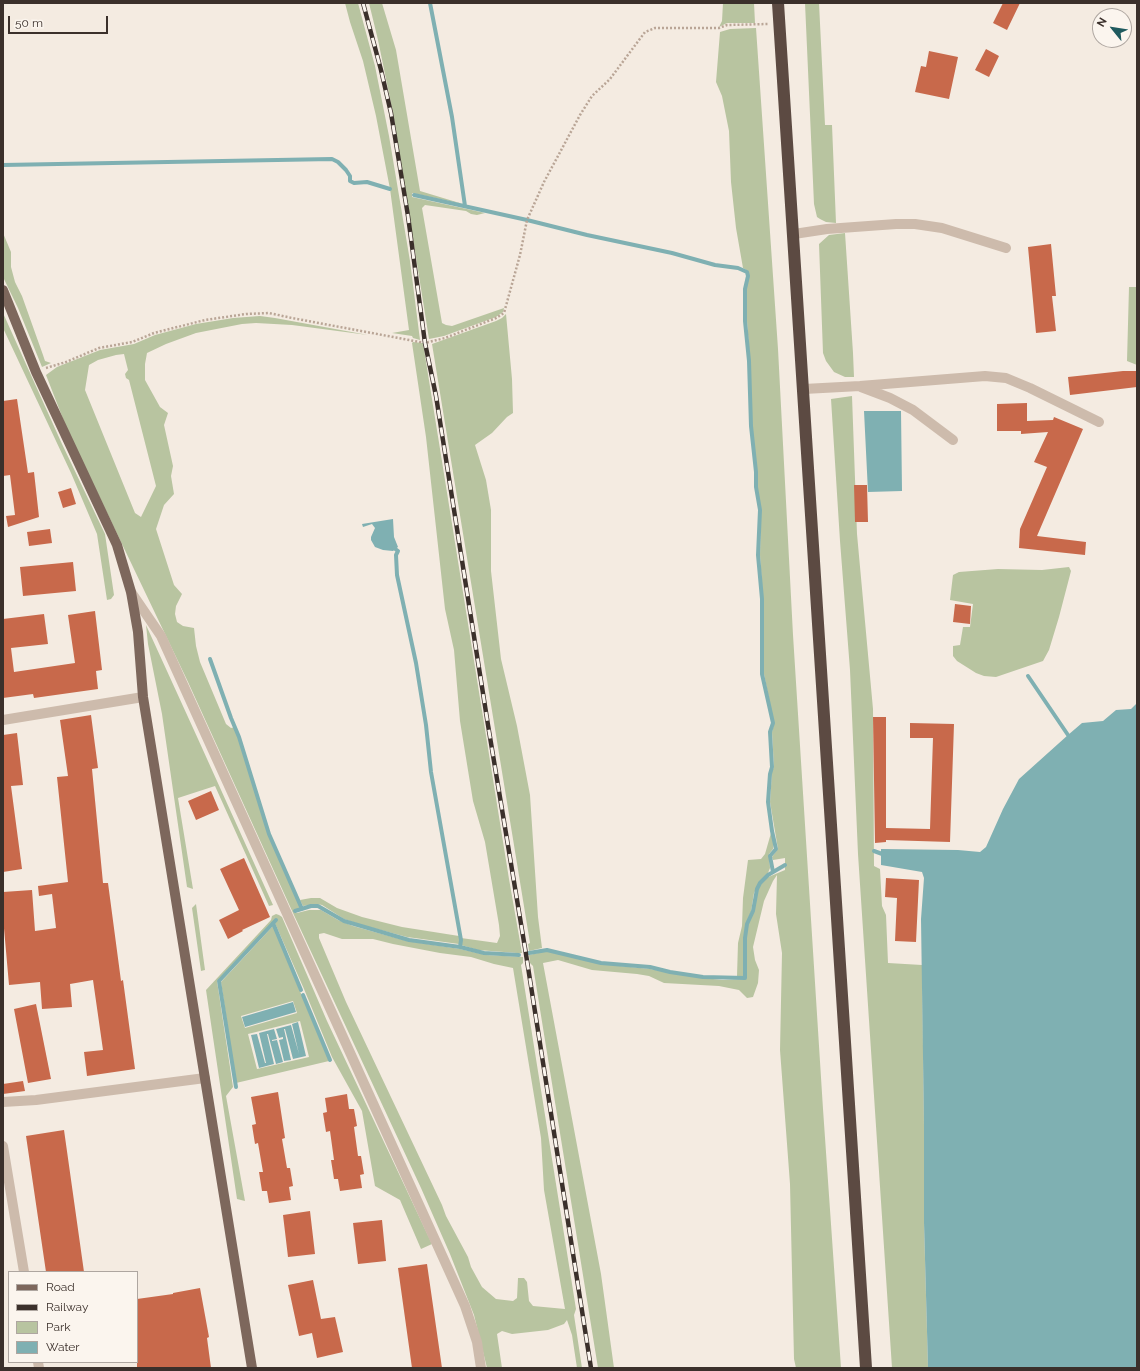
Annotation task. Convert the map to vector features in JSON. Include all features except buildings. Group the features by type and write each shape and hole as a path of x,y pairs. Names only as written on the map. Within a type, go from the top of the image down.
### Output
{"highway":[{"path":"778,3 866,1368"}],"main road":[{"path":"3,290 36,372 117,545 131,592 138,632 143,697 252,1368"}],"street":[{"path":"794,234 827,229 915,224 942,228 1006,248"},
{"path":"804,389 985,376 1006,378 1030,388 1099,422"},
{"path":"860,386 890,398 913,410 953,440"},
{"path":"131,592 160,636 465,1306 477,1342 482,1368"},
{"path":"3,720 143,697"},
{"path":"3,1102 36,1100 205,1078"},
{"path":"3,1146 24,1271"}],"path":[{"path":"36,372 66,362 99,348 132,342 154,333 205,320 246,314 269,313 425,343 445,338 496,318 504,313 520,255 527,220 544,182 580,115 592,96 610,79 645,32 655,28 719,28 727,26 780,24"}],"green space":[{"path":"345,3 358,3 375,66 389,136 410,261 420,340 413,338 412,336 392,333 409,330 390,189 376,116 363,61"},
{"path":"369,3 382,3 396,50 420,191 463,204 412,193 412,197 485,213 477,215 466,211 425,205 422,208 442,323 452,326 504,308 503,312 496,317 444,336 429,339 393,113"},
{"path":"723,3 754,3 755,23 727,23 719,27 722,21"},
{"path":"805,3 819,3 825,125 832,125 836,223 826,222 817,217 814,204"},
{"path":"756,28 778,349 793,635 841,1368 796,1368 794,1359 790,1184 780,1050 782,953 776,914 777,875 764,901 753,947 755,960 759,970 758,983 753,997 747,998 739,990 719,986 664,983 649,976 592,970 558,960 543,963 601,1274 614,1368 598,1368 533,966 530,963 529,955 547,951 601,964 650,969 703,978 723,980 746,979 746,939 748,923 754,910 758,890 766,878 785,870 785,858 773,860 772,857 778,849 770,802 772,771 774,767 772,732 774,724 764,674 763,599 760,555 761,510 757,487 757,472 752,426 747,321 746,289 749,276 748,271 743,268 736,228 731,182 729,131 722,96 716,82 720,32 730,29"},
{"path":"3,233 11,252 11,267 15,282 22,296 45,361 51,363 42,367 18,308 3,277"},
{"path":"845,233 854,377 845,377 834,372 826,361 823,353 819,244 829,235"},
{"path":"1129,287 1137,287 1137,365 1127,361"},
{"path":"3,313 62,444 105,534 114,595 111,599 107,600 97,534 71,473 3,328"},
{"path":"506,314 512,379 513,413 507,417 492,433 475,445 486,480 491,510 491,571 501,659 517,726 530,795 538,917 542,948 529,951 528,944 530,943 432,344 496,321"},
{"path":"260,316 368,335 292,325 256,323 242,324 196,333 147,353 145,380 160,407 168,413 164,425 173,466 171,476 174,494 164,505 156,529 174,585 182,594 176,606 175,614 177,622 183,626 194,628 200,662 226,724 231,728 235,727 269,834 301,908 295,910 295,912 321,910 338,920 353,926 407,941 460,949 486,955 523,957 523,963 521,965 576,1309 574,1315 582,1368 577,1368 572,1335 567,1320 564,1324 548,1330 512,1334 502,1331 497,1334 502,1368 487,1368 474,1315 450,1254 421,1188 293,913 188,682 67,429 46,375 57,367 100,350 134,344 155,335 196,324 233,318","holes":["124,354 128,370 125,374 126,378 129,380 156,486 141,517 135,513 85,390 89,365 98,360","324,933 342,939 373,939 440,953 471,957 513,968 541,1138 544,1190 565,1309 533,1306 529,1301 527,1282 524,1278 518,1278 517,1298 513,1301 496,1299 482,1287 446,1216 346,1002 319,938 319,934"]},
{"path":"413,342 423,343 522,953 478,950 461,945 461,938 497,943 500,936 485,842 473,801 460,721 454,650 445,609 426,437"},
{"path":"852,396 857,534 873,709 874,866 880,869 882,906 886,915 888,963 922,965 924,1223 928,1368 892,1368 858,854 850,670 831,399"},
{"path":"1069,567 1071,571 1059,617 1049,650 1043,661 996,677 984,676 976,673 957,661 953,656 953,646 960,645 963,627 970,627 973,604 950,600 953,575 959,572 998,569 1042,570"},
{"path":"146,625 273,905 269,906 215,786 178,798 193,889 187,887 162,714 148,644"},
{"path":"771,833 774,841 773,849 769,854 770,868 754,893 751,912 746,923 744,935 743,976 737,976 738,943 742,926 743,898 748,860 761,859 765,854"},
{"path":"320,898 337,908 362,917 402,927 459,936 459,944 407,937 344,919 322,905 317,904 303,906 300,900"},
{"path":"196,904 205,970 201,971 192,908"},
{"path":"276,914 282,917 327,1021 432,1244 421,1249 400,1200 375,1186 362,1111 332,1057 274,921 217,981 233,1087 226,1096 245,1201 237,1199 206,990 271,920 272,916"},
{"path":"273,926 329,1061 236,1083 221,982","holes":["293,1001 297,1013 245,1028 241,1016","300,1021 309,1057 257,1069 248,1034"]}],"water":[{"path":"864,411 901,411 902,491 868,492"},
{"path":"393,519 394,537 398,547 393,551 375,547 371,537 375,528 372,524 363,527 362,524"},
{"path":"1137,703 1137,1368 928,1368 924,1223 921,919 924,878 922,872 881,865 881,849 958,850 980,852 986,847 1003,809 1019,779 1082,723 1103,721 1116,710 1131,709"},
{"path":"293,1002 296,1012 245,1027 242,1017"},
{"path":"298,1022 306,1056 293,1059 284,1029 291,1060 284,1061 279,1040 283,1039 283,1037 279,1038 276,1029 291,1025 299,1054 292,1024"},
{"path":"274,1029 277,1039 272,1041 277,1040 283,1062 276,1064 267,1034 274,1064 259,1068 251,1035 257,1034 266,1063 259,1033"}],"waterway":[{"path":"430,3 452,117 465,206"},
{"path":"3,165 332,159 338,162 346,170 350,176 350,181 354,183 367,182 390,189"},
{"path":"414,195 672,253 715,265 738,268 747,272 748,276 745,289 745,321 749,361 751,426 756,472 756,487 760,510 758,555 762,599 762,674 773,723 770,732 772,767 768,802 776,849 770,856 773,872"},
{"path":"394,548 398,551 396,555 397,575 416,663 426,725 431,772 461,940 460,947"},
{"path":"210,659 239,737 269,834 302,909"},
{"path":"1028,676 1068,735"},
{"path":"874,851 885,855"},
{"path":"529,953 547,950 601,963 650,967 670,972 703,977 745,978 745,938 747,924 753,911 757,889 760,883 768,875 785,865"},
{"path":"295,911 311,906 318,906 344,921 409,940 460,947 484,953 519,955"},
{"path":"236,1087 219,981 276,920"},
{"path":"273,923 301,990"},
{"path":"303,995 330,1060"}],"railway":[{"path":"363,3 391,113 408,216 425,343 436,396 591,1368"}]}
